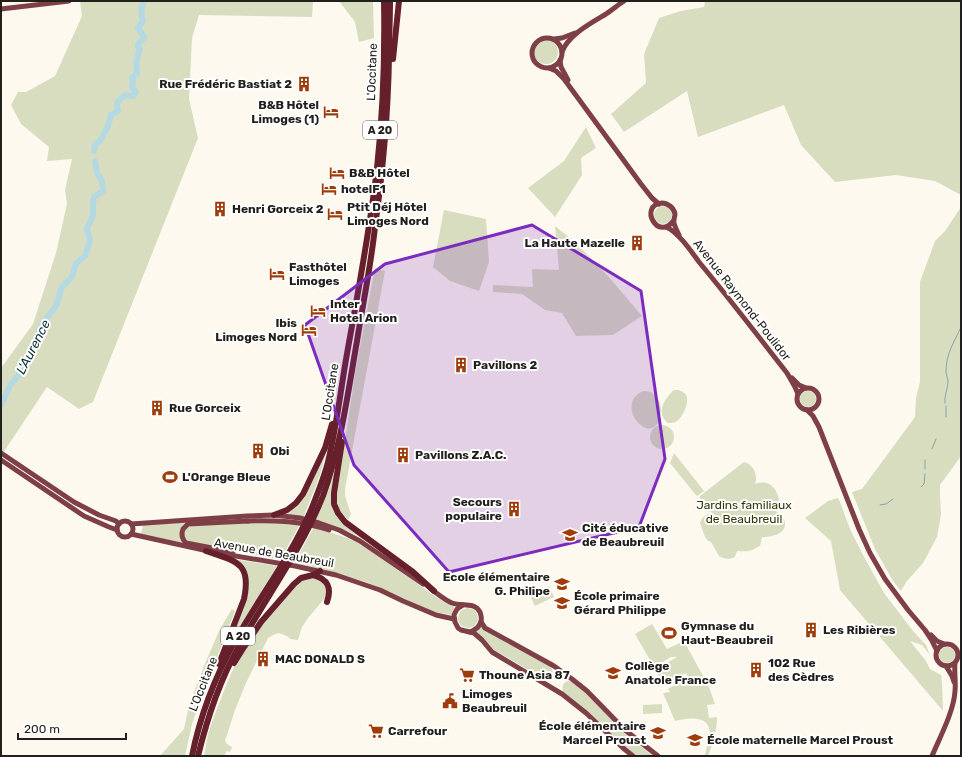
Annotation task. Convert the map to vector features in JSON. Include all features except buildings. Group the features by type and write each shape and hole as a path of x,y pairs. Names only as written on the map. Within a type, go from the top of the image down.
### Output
{"highway":[{"path":"380,1 382,46 384,52"},
{"name":"L'Occitane","path":"342,408 343,375 362,270 380,138 384,52 384,1"},
{"name":"L'Occitane","path":"192,756 206,703 225,660 235,640 290,558 312,514 342,408 375,228 385,147 390,1"},
{"path":"388,81 392,62 399,1"},
{"path":"274,515 286,510 296,503 303,494 325,448 335,414 342,408"},
{"path":"342,408 343,433 334,493 334,504 338,513 345,522 413,572 434,591"},
{"path":"206,551 228,558 238,564 244,572 247,581 244,598 215,673 206,703"},
{"path":"214,700 230,669 261,622 294,584 301,578 313,575 320,571"},
{"name":"L'Occitane","path":"198,756 214,700 225,674 279,574"},
{"path":"313,575 320,578 328,585 329,595 326,602"}],"main road":[{"path":"1,9 69,1"},
{"path":"549,68 556,66 569,40 578,32 624,1"},
{"path":"578,32 562,38 554,39 545,37 539,39 534,44 531,51 532,56 536,64 556,71 559,74 575,93 641,184 659,204"},
{"path":"554,39 561,46 562,52"},
{"path":"560,60 566,77 575,93"},
{"path":"641,184 650,200 653,222 658,226 666,227 674,220 674,212 667,204 659,204 652,209"},
{"name":"Avenue Raymond-Poulidor","path":"674,220 675,227 681,240"},
{"name":"Avenue Raymond-Poulidor","path":"666,227 672,230 681,240 787,373 799,385 806,388"},
{"name":"Avenue Raymond-Poulidor","path":"787,373 798,394"},
{"path":"816,407 807,410 802,409 798,405 796,400 801,390 806,388 812,389 818,394 819,401 816,407 819,427"},
{"path":"807,410 819,427 859,529 870,553 885,579 931,639 937,651 937,660 941,665 951,666 955,663 959,656 956,648 950,644 944,644 937,641 925,630"},
{"path":"1,453 74,502 99,515 116,521 119,524"},
{"path":"1,460 84,516 117,530 119,534 124,537 131,534 133,530 131,524 124,521 119,524 117,530"},
{"name":"Avenue de Beaubreuil","path":"131,524 274,515 300,518 339,530 360,541 452,603 463,605 469,604 477,608 481,615 481,622 485,628 554,666 572,679 587,691 625,730 658,756"},
{"name":"Avenue de Beaubreuil","path":"174,521 279,521 304,523 328,529 360,541"},
{"path":"248,521 188,524 183,529 182,536 184,541 189,544 295,566"},
{"name":"Avenue de Beaubreuil","path":"131,534 206,551 295,566 336,575 380,590 436,615 454,619"},
{"path":"463,605 457,609 454,615 458,628 477,636 492,652 562,694 586,713 633,756"},
{"path":"470,632 477,628 481,622"},
{"path":"937,651 944,644"},
{"path":"932,756 951,711 955,691 955,663"},
{"path":"946,666 952,676 955,687"}],"highlighted area":[{"path":"532,225 641,291 665,459 639,527 449,572 354,465 305,325 385,264"}],"green space":[{"path":"80,1 313,1 312,17 199,15 192,38 189,99 198,138 93,402 79,409 47,387 1,456 1,368 33,324 56,253 67,204 65,190 72,159 47,161 49,147 21,124 11,105 18,92 26,92 55,76 82,16"},
{"path":"339,1 373,1 374,38 359,42 355,22"},
{"path":"705,1 961,1 961,195 935,181 896,175 835,182 801,145 784,105 698,137 687,91 624,132 611,114 646,83 644,54 659,18 681,11 704,7"},
{"path":"546,40 551,41 557,47 557,57 551,63 546,64 541,63 535,57 534,52 535,47 541,41"},
{"path":"586,127 596,148 581,158 582,175 555,217 528,188 564,161"},
{"path":"663,206 669,209 672,215 669,221 663,224 657,221 654,215 657,209"},
{"path":"961,207 961,456 940,485 941,515 937,537 923,563 906,582 901,591 893,581 875,549 852,492 862,489 915,417 916,398 920,382 920,282 935,241 945,231"},
{"path":"444,210 486,219 489,262 479,291 450,281 433,267"},
{"path":"555,226 575,242 608,276 642,316 613,335 576,336 562,313 545,310 522,294 493,292 493,285 533,287 532,269 559,270"},
{"path":"375,268 385,271 345,489 345,496 351,514 348,520 339,508 337,493 356,368"},
{"path":"674,390 683,392 687,398 687,401 684,413 679,419 675,422 668,423 662,415 662,410 667,397"},
{"path":"643,391 653,393 658,398 660,404 661,410 658,423 652,428 646,428 640,425 632,412 632,404 635,397"},
{"path":"805,391 811,391 816,396 814,405 811,407 805,407 800,402 800,396"},
{"path":"662,425 670,429 674,437 670,445 662,449 654,445 650,437 654,429"},
{"path":"328,445 320,475 303,518 279,515 294,508"},
{"name":"Jardins familiaux de Beaubreuil","path":"674,453 704,491 697,496 670,463"},
{"name":"Jardins familiaux de Beaubreuil","path":"744,462 753,468 756,477 755,484 768,483 776,491 779,500 774,510 783,518 785,523 784,528 783,531 776,535 762,537 760,546 757,548 747,551 737,551 735,557 729,559 723,558 719,556 711,542 705,537 700,523 704,517 713,512 703,510 700,503 700,496"},
{"path":"337,464 335,512 369,542 348,531 316,520 326,497"},
{"path":"838,498 850,529 884,593 913,631 926,645 930,655 922,645 910,641 926,661 930,669 941,675 943,711 840,590 831,541 805,518 828,501"},
{"path":"216,521 185,524 180,530 181,540 183,542 235,554 141,534 143,525"},
{"path":"261,522 300,524 280,560 191,542 185,539 184,535 186,529 190,526"},
{"path":"314,527 346,538 365,547 442,601 454,607 452,615 430,611 366,582 294,563"},
{"path":"239,560 277,566 228,645 249,587 237,561"},
{"path":"314,577 325,583 327,593 325,598 302,627 298,640 290,639 279,633 268,638 246,683 235,710 225,741 232,747 230,752 227,751 224,756 204,756 208,734 213,719 235,665 265,621 300,581"},
{"path":"549,586 554,597 535,606 530,596"},
{"path":"468,608 475,611 478,618 475,625 468,628 461,625 458,618 461,611"},
{"path":"232,609 235,611 192,724 185,756 160,756 184,729 189,705 206,661 220,629"},
{"path":"652,624 667,649 684,641 709,687 715,704 707,705 709,718 717,717 714,737 708,756 705,755 710,734 706,723 697,719 675,721 663,693 670,692 668,689 688,677 686,673 664,685 655,670 677,657 671,657 654,667 635,634"},
{"path":"481,627 549,665 552,670 552,675 545,679 542,678 491,648 477,632"},
{"path":"944,647 950,647 955,652 953,661 950,663 944,663 939,658 939,652"},
{"path":"568,681 574,683 596,703 624,733 653,756 636,756 627,750 563,692 563,685"},
{"path":"662,704 662,713 643,714 643,705"}],"waterway":[{"name":"L'Aurence","path":"94,151 95,145 100,141 108,126 111,115 118,111 117,103 125,95 133,96 136,92 132,87 132,77 137,74 136,67 140,49 138,44 144,39 144,36 138,28 143,21 141,13 143,1"},
{"name":"L'Aurence","path":"1,405 11,384 33,353 36,339 40,339 39,330 56,306 62,287 72,277 76,263 85,256 90,241 87,228 93,216 94,197 103,191 102,181 97,173 95,161"},
{"path":"945,403 948,381 946,372 947,359 961,327"},
{"path":"946,406 946,417"},
{"path":"932,449 936,439"},
{"path":"925,460 925,469"},
{"path":"921,487 924,484 925,474"},
{"path":"880,505 886,504 893,499"}],"place":[{"name":"Rue Frédéric Bastiat 2","path":"304,84"},
{"name":"B&B Hôtel Limoges (1)","path":"331,112"},
{"name":"B&B Hôtel","path":"337,173"},
{"name":"hotelF1","path":"329,189"},
{"name":"Henri Gorceix 2","path":"220,209"},
{"name":"Ptit Déj Hôtel Limoges Nord","path":"335,214"},
{"name":"La Haute Mazelle","path":"637,243"},
{"name":"Fasthôtel Limoges","path":"277,274"},
{"name":"Inter Hotel Arion","path":"318,311"},
{"name":"Ibis Limoges Nord","path":"309,330"},
{"name":"Pavillons 2","path":"461,365"},
{"name":"Rue Gorceix","path":"157,408"},
{"name":"Obi","path":"258,451"},
{"name":"Pavillons Z.A.C.","path":"403,455"},
{"name":"L'Orange Bleue","path":"170,477"},
{"name":"Secours populaire","path":"514,509"},
{"name":"Cité éducative de Beaubreuil","path":"570,535"},
{"name":"Ecole élémentaire G. Philipe","path":"562,584"},
{"name":"École primaire Gérard Philippe","path":"562,603"},
{"name":"Les Ribières","path":"811,630"},
{"name":"Gymnase du Haut-Beaubreil","path":"669,633"},
{"name":"MAC DONALD S","path":"263,659"},
{"name":"102 Rue des Cèdres","path":"756,670"},
{"name":"Collège Anatole France","path":"613,673"},
{"name":"Thoune Asia 87","path":"467,675"},
{"name":"Limoges Beaubreuil","path":"450,701"},
{"name":"Carrefour","path":"376,731"},
{"name":"École élémentaire Marcel Proust","path":"658,733"},
{"name":"École maternelle Marcel Proust","path":"695,740"}]}
